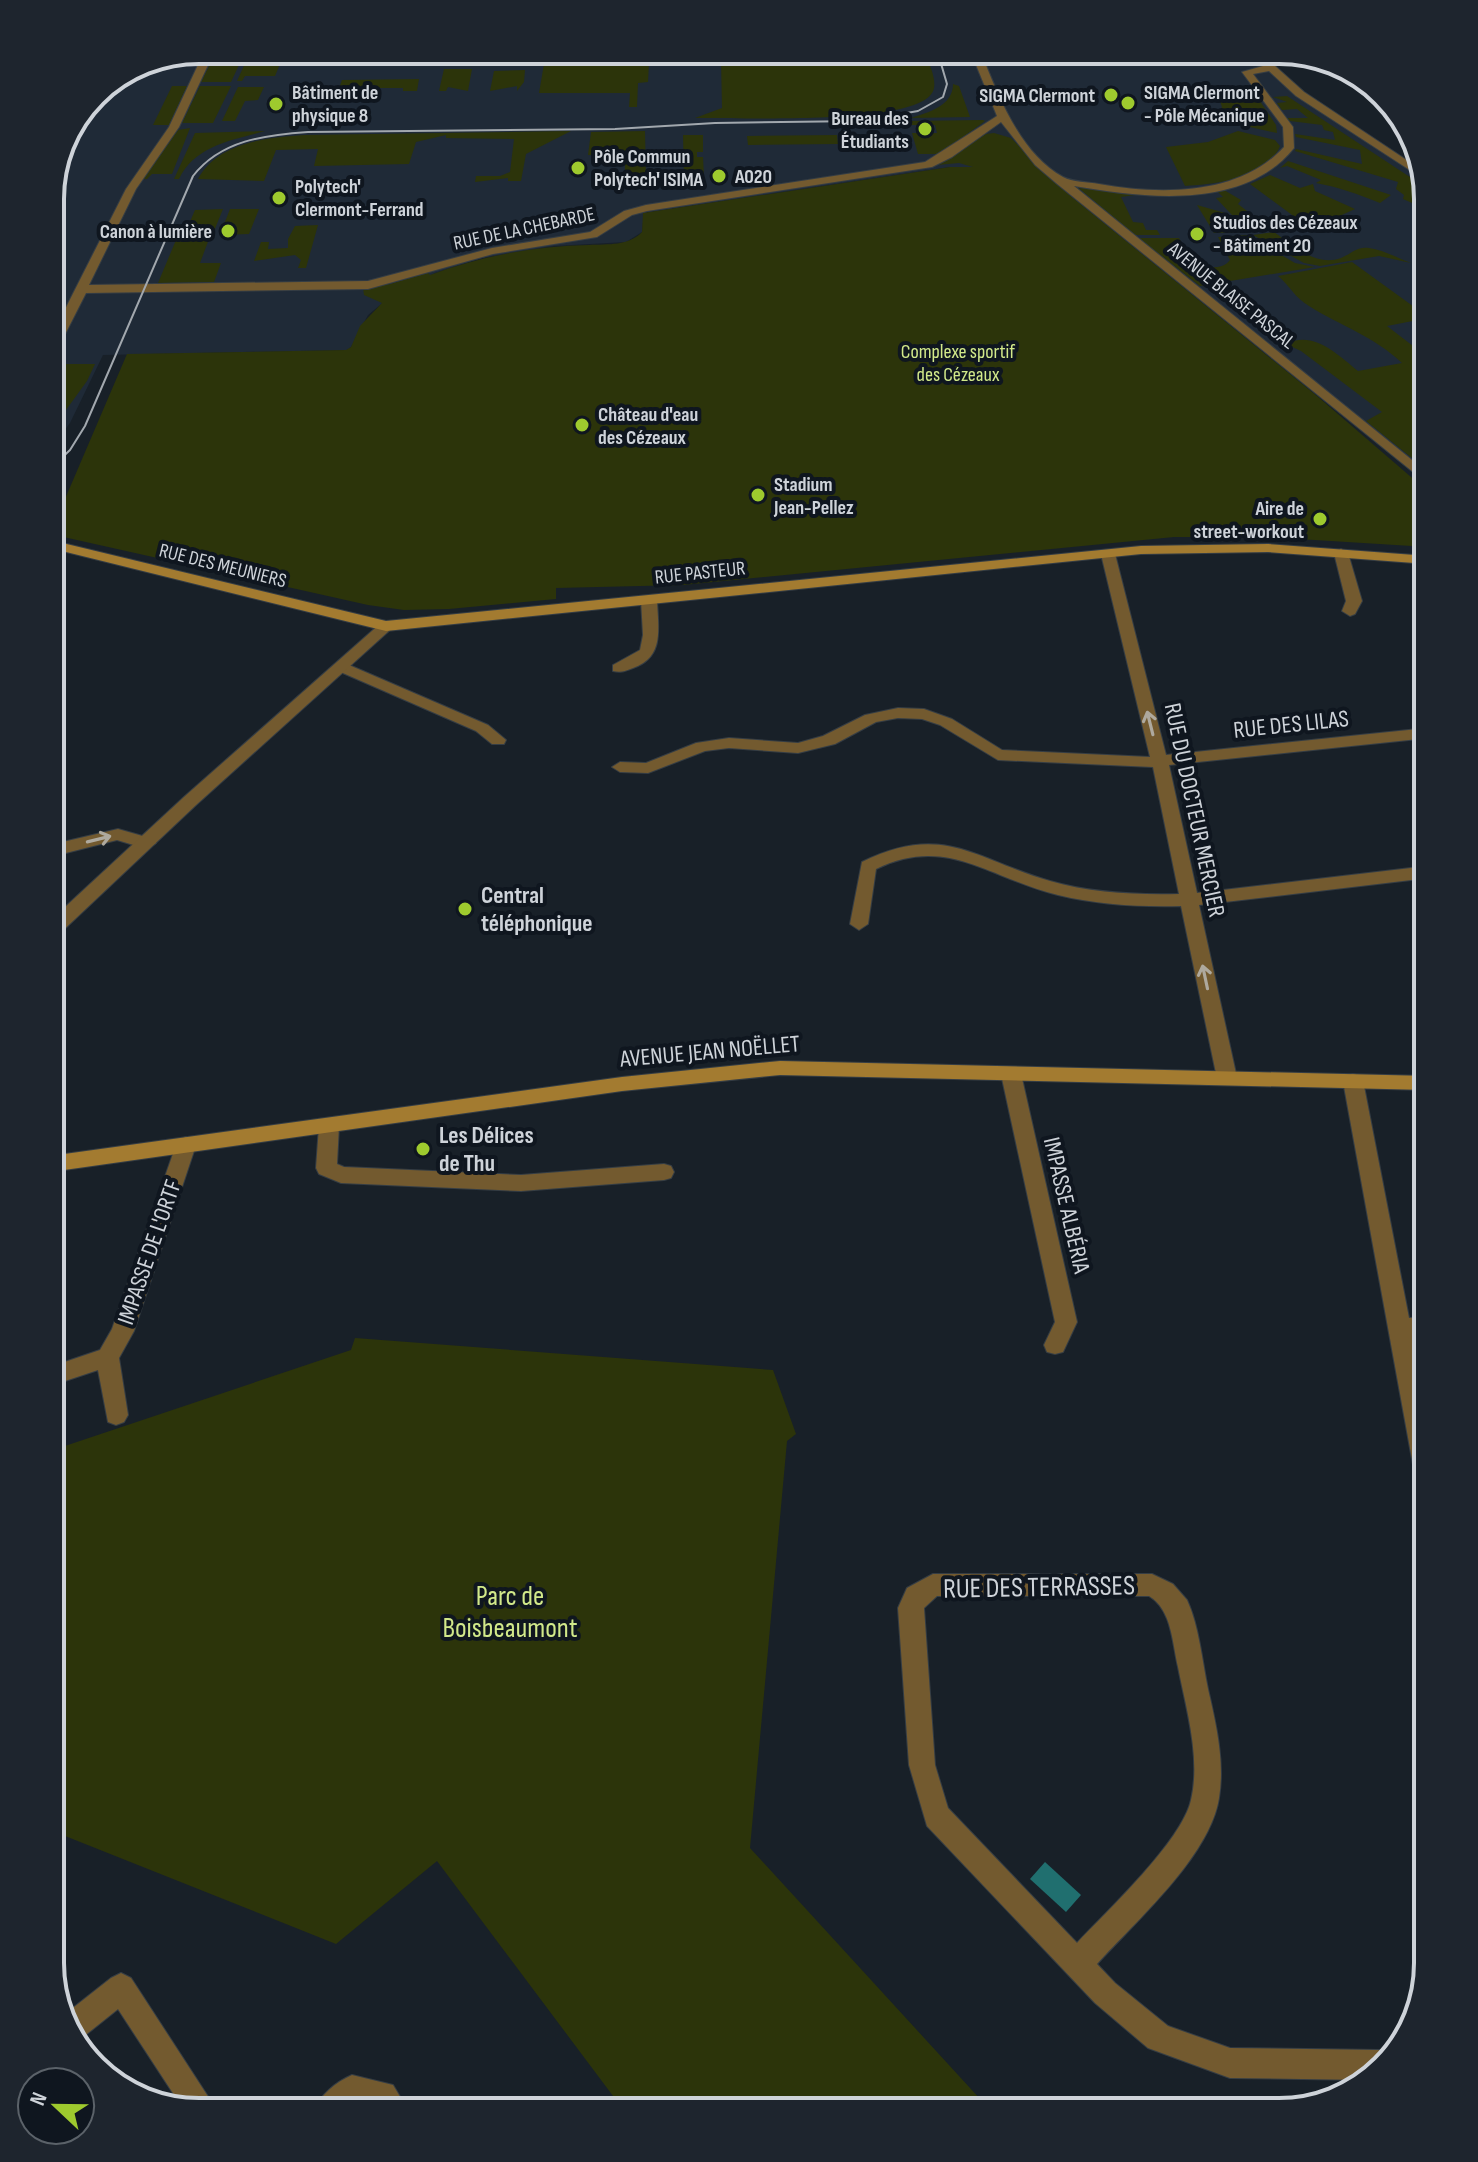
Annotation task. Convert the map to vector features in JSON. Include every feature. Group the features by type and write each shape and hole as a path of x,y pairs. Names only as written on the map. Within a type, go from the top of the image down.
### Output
{"main road":[{"name":"RUE DES MEUNIERS","path":"64,547 386,626"},
{"name":"RUE PASTEUR","path":"386,626 1108,554 1239,547 1414,559"},
{"name":"AVENUE JEAN NOËLLET","path":"64,1162 622,1084 780,1068 1414,1083"}],"street":[{"path":"64,324 131,189 174,127 203,64"},
{"name":"AVENUE BLAISE PASCAL","path":"981,64 1002,117 1016,137 1060,181 1414,469"},
{"path":"1265,64 1300,94 1410,167"},
{"path":"1060,181 1124,190 1172,192 1225,186 1259,175 1281,161 1289,148 1288,127 1247,72 1269,68"},
{"path":"1266,94 1300,94"},
{"name":"RUE DE LA CHEBARDE","path":"82,289 368,285 492,251 593,235 628,213 646,208 928,165 948,155 1002,117"},
{"name":"AVENUE BLAISE PASCAL","path":"988,127 1016,137"},
{"path":"1341,553 1354,601 1350,611"},
{"name":"RUE DU DOCTEUR MERCIER","path":"1108,554 1160,763 1227,1078"},
{"path":"619,668 642,662 650,651 649,600"},
{"path":"64,919 386,626"},
{"path":"342,667 482,728 498,740"},
{"name":"RUE DES LILAS","path":"620,767 648,768 702,747 729,743 798,748 829,740 871,718 898,713 924,714 946,722 998,755 1160,763 1414,735"},
{"path":"64,848 118,834 147,843"},
{"path":"859,924 868,866 881,858 916,848 947,848 1042,885 1070,892 1155,901 1188,900 1414,874"},
{"name":"IMPASSE ALBÉRIA","path":"1011,1074 1066,1322 1055,1345"},
{"path":"1353,1081 1414,1407"},
{"path":"329,1126 326,1168 341,1175 521,1183 664,1172"},
{"name":"IMPASSE DE L'ORTF","path":"108,1357 123,1331 186,1145"},
{"path":"1399,1327 1414,1326"},
{"path":"64,1372 108,1357 116,1415"},
{"name":"RUE DES TERRASSES","path":"1077,1964 1183,1845 1205,1804 1209,1769 1178,1608 1164,1592 1152,1585 933,1585 916,1596 911,1608 922,1765 937,1816 1077,1964 1105,1993 1159,2037 1230,2063 1367,2065"},
{"path":"78,2023 121,1988 194,2098"},
{"path":"343,2098 352,2090 384,2098"}],"shaded area":[{"path":"199,64 1268,64 1334,118 1410,167 1413,181 1414,469 1095,210 1067,196 950,167 644,213 642,232 626,242 554,246 482,258 435,273 391,296 368,315 347,350 103,355 64,431 64,190 69,164 78,139 92,117 110,98 147,74 173,67"},
{"path":"1045,1862 1081,1895 1066,1912 1030,1879"}],"green space":[{"path":"210,64 239,64 231,82 201,82"},
{"path":"245,64 280,64 275,76 245,76 242,81 237,81"},
{"path":"544,64 649,64 648,82 638,83 637,107 629,107 630,93 539,93"},
{"path":"721,64 929,64 934,81 932,93 918,104 892,111 821,118 695,118 722,108"},
{"path":"444,69 472,69 468,91 448,87 446,91 439,91"},
{"path":"525,70 524,82 517,91 517,86 490,91 494,71"},
{"path":"419,79 417,91 403,91 403,88 339,88 342,80"},
{"path":"953,84 959,86 970,117 911,118 944,103 952,92"},
{"path":"172,86 187,86 169,125 153,125"},
{"path":"200,86 231,86 213,123 182,123"},
{"path":"238,87 264,87 258,100 245,101 235,121 222,121"},
{"path":"1287,96 1412,179 1414,204 1403,199 1404,195 1396,189 1398,182 1295,151 1362,164 1360,150 1296,137 1295,134 1335,140 1333,132 1324,130 1322,125 1290,121 1287,118 1308,118 1297,109 1282,110 1277,103 1287,102 1273,97"},
{"path":"1219,98 1258,98 1276,125 1277,133 1214,119 1222,107"},
{"path":"983,120 940,154 918,154 912,133 937,133 935,125 909,125 908,121"},
{"path":"190,128 172,174 152,174 142,179 178,130"},
{"path":"265,131 205,151 195,158 179,179 174,179 195,133"},
{"path":"571,131 526,154 521,181 508,181 508,178 475,182 476,176 500,176 510,172 514,139 446,138 446,135 416,142 409,164 314,166 318,149 276,150 264,181 198,179 218,157 230,150 274,138"},
{"path":"645,131 646,178 625,178 625,157 588,155 591,132"},
{"path":"1238,131 1275,140 1280,146 1264,166 1252,173 1211,184 1185,186 1166,147 1208,142"},
{"name":"Complexe sportif des Cézeaux","path":"986,134 1011,138 1067,193 1317,396 1414,480 1414,546 1266,537 1174,537 683,585 556,588 556,599 404,610 368,605 64,537 64,501 127,354 346,350 351,347 360,326 382,303 364,295 363,288 430,275 508,253 625,242 642,232 643,213 950,167 973,167 959,163 937,165"},
{"path":"683,135 703,135 703,152 697,152 697,157 703,157 704,177 684,178"},
{"path":"837,135 838,144 748,145 747,136"},
{"path":"1288,161 1391,195 1380,203 1316,183 1321,180 1287,166 1280,168"},
{"path":"1270,175 1300,188 1313,184 1315,191 1355,209 1335,218 1303,223 1250,184"},
{"path":"1076,186 1135,195 1121,197 1133,222 1143,223 1146,230 1157,230 1160,235 1135,235"},
{"path":"1224,190 1241,200 1238,204 1270,229 1247,231 1216,198 1223,197 1217,191"},
{"path":"1197,205 1225,213 1240,232 1214,233"},
{"path":"223,209 212,236 177,237 182,225 189,224 195,210"},
{"path":"230,209 259,209 249,234 220,235"},
{"path":"318,225 306,268 298,268 301,260 295,255 254,261 261,242 269,242 268,249 288,248 288,239 295,226"},
{"path":"1274,232 1305,254 1323,260 1341,258 1365,248 1380,250 1411,263 1379,256 1320,266 1304,263 1253,235"},
{"path":"1247,235 1295,263 1315,267 1200,286 1138,238 1179,238 1192,262 1212,267 1222,266 1230,260 1218,237"},
{"path":"209,239 200,263 221,263 214,282 158,283 176,240"},
{"path":"1352,262 1414,307 1414,321 1387,326 1414,346 1414,460 1366,421 1382,412 1301,351 1286,344 1296,340 1315,342 1333,351 1358,371 1402,363 1369,339 1304,303 1278,276"},
{"path":"64,364 95,364 64,413"},
{"name":"Parc de Boisbeaumont","path":"355,1338 773,1370 796,1434 787,1441 750,1848 979,2098 615,2098 437,1861 336,1944 64,1836 64,1446 351,1350"}],"tram line":[{"path":"64,456 85,426 193,176 204,164 230,147 260,138 308,132 615,129 715,123 861,121 918,111 943,97 947,84 941,64"}],"place":[{"name":"SIGMA Clermont","path":"1111,95"},
{"name":"SIGMA Clermont - Pôle Mécanique","path":"1128,103"},
{"name":"Bâtiment de physique 8","path":"276,104"},
{"name":"Bureau des Étudiants","path":"925,129"},
{"name":"Pôle Commun Polytech' ISIMA","path":"578,168"},
{"name":"A020","path":"719,176"},
{"name":"Polytech' Clermont-Ferrand","path":"279,198"},
{"name":"Canon à lumière","path":"228,231"},
{"name":"Studios des Cézeaux - Bâtiment 20","path":"1197,234"},
{"name":"Château d'eau des Cézeaux","path":"582,425"},
{"name":"Stadium Jean-Pellez","path":"758,495"},
{"name":"Aire de street-workout","path":"1320,519"},
{"name":"Central téléphonique","path":"465,909"},
{"name":"Les Délices de Thu","path":"423,1149"}]}
